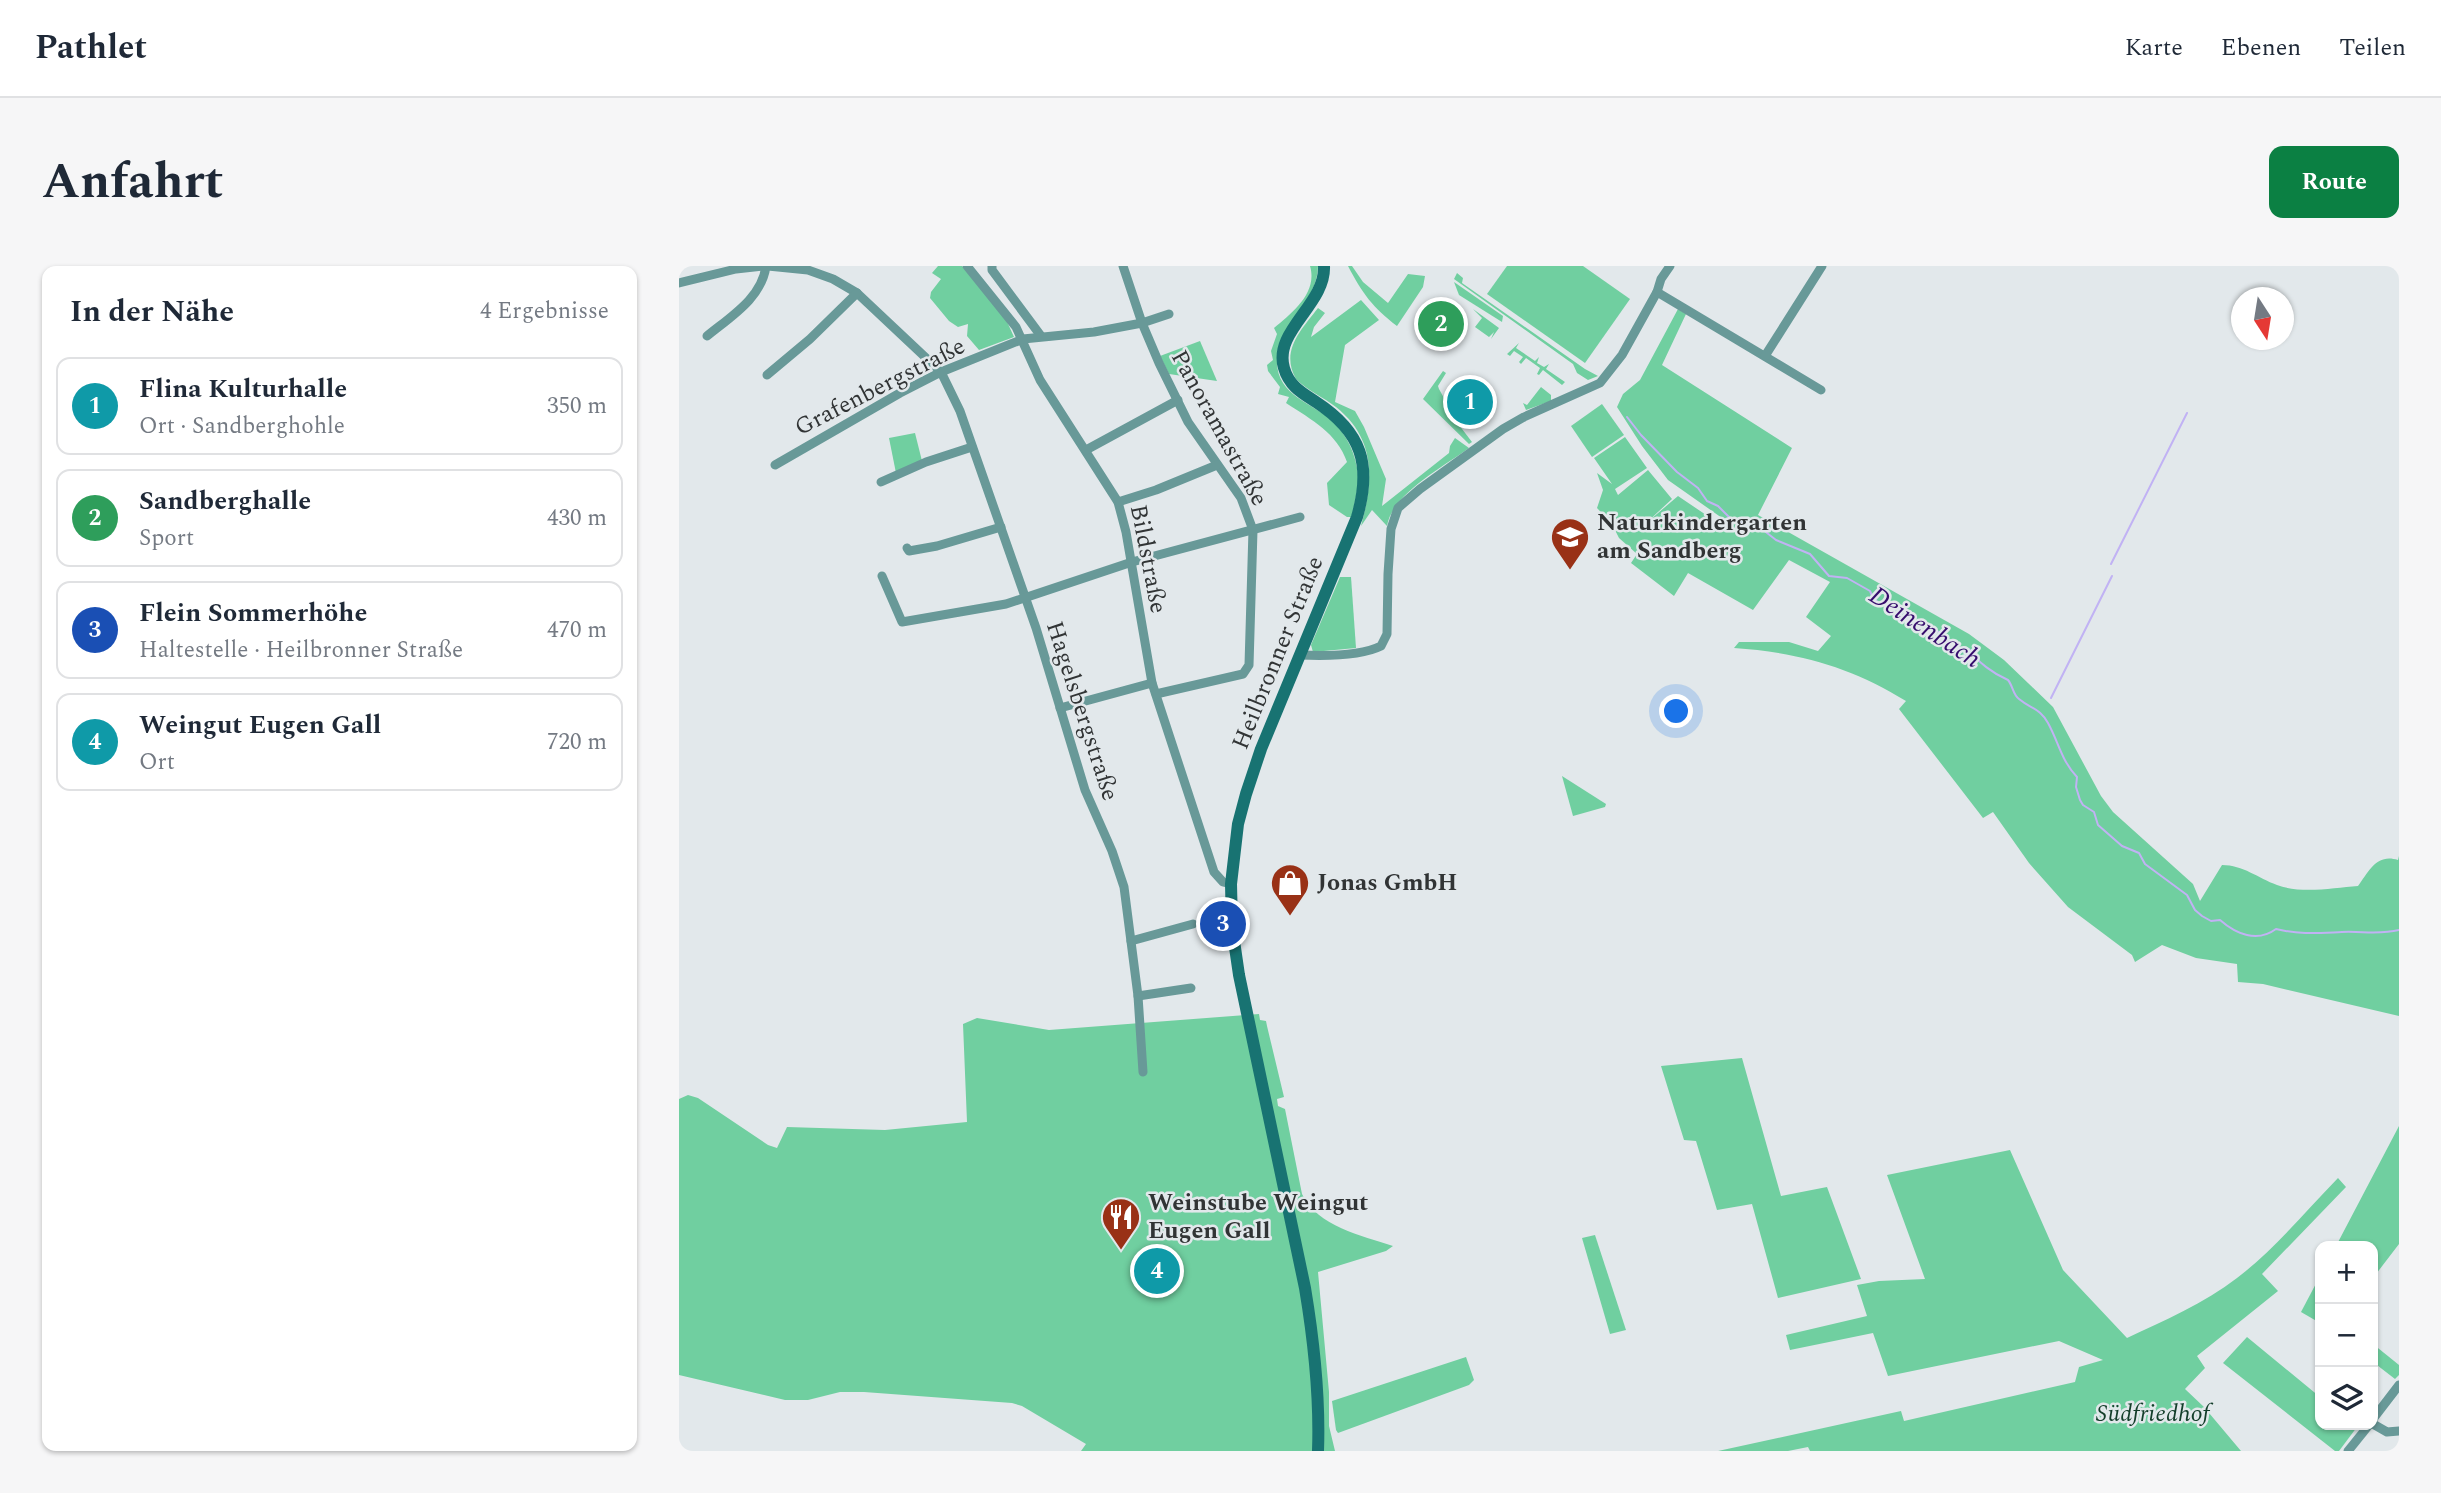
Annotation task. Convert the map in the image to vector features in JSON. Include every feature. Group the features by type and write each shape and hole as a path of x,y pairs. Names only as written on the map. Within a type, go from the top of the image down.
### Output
{"main road":[{"name":"Heilbronner Straße","path":"1318,1451 1318,1392 1312,1333 1305,1288 1238,975 1231,918 1231,884 1235,846 1246,794 1261,749 1357,517 1364,494 1363,459 1349,429 1335,415 1292,384 1283,362 1283,349 1289,335 1323,282 1324,266"}],"street":[{"path":"679,283 736,269 766,266 808,270 833,279 857,293 941,372"},
{"path":"707,336 747,303 758,290 765,278 766,266"},
{"name":"Bildstraße","path":"967,266 1006,312 1023,340 1040,380 1118,502 1132,562 1152,683 1213,872 1223,882 1231,884"},
{"path":"992,266 992,270 1041,336"},
{"name":"Panoramastraße","path":"1123,266 1142,323 1188,422 1241,498 1253,530"},
{"path":"1299,655 1316,656 1381,646 1387,634 1391,529 1398,508 1520,420 1600,383 1622,355 1670,266"},
{"path":"1765,356 1822,266"},
{"path":"1657,292 1821,390"},
{"path":"767,375 810,339 857,293"},
{"name":"Grafenbergstraße","path":"775,465 941,372 1023,340 1094,332 1142,323 1169,314"},
{"name":"Hagelsbergstraße","path":"941,372 960,411 1061,708 1085,790 1112,851 1124,887 1138,996 1143,1072"},
{"path":"1086,450 1178,400"},
{"path":"881,482 926,462 972,447"},
{"path":"1118,502 1156,490 1217,464"},
{"path":"882,576 902,622 1025,599 1132,562 1300,517"},
{"path":"907,548 909,551 937,546 1001,527"},
{"path":"1156,694 1243,674 1249,665 1253,530"},
{"path":"1061,708 1152,683"},
{"path":"1131,941 1193,924"},
{"path":"1138,996 1191,988"},
{"path":"2378,1414 2399,1385"},
{"path":"2378,1427 2387,1432 2399,1431"},
{"path":"2348,1451 2365,1430"}],"green space":[{"path":"938,266 962,266 1004,315 1014,337 979,350 967,336 968,324 958,327 949,321 930,298 931,292 941,279 932,273"},
{"path":"1310,266 1318,266 1316,279 1278,348 1279,374 1290,391 1333,422 1350,446 1358,475 1352,517 1347,517 1329,505 1327,483 1347,462 1343,452 1323,428 1286,403 1289,397 1278,394 1280,387 1268,371 1267,365 1273,360 1271,351 1277,334 1274,328 1307,294"},
{"path":"1348,266 1352,266 1363,282 1388,303 1408,274 1425,276 1423,287 1397,326 1369,299"},
{"path":"1507,266 1583,266 1630,299 1585,363 1487,294"},
{"path":"1457,273 1463,278 1462,283 1598,376 1588,380 1577,373 1573,364 1454,279"},
{"path":"1454,282 1503,316 1502,322 1459,295"},
{"path":"1361,300 1379,320 1345,345 1335,402 1355,411 1364,427 1386,479 1382,506 1449,453 1455,438 1469,448 1408,492 1391,514 1387,526 1372,510 1361,526 1369,477 1365,447 1359,433 1336,407 1296,379 1290,359 1295,341 1318,308 1325,313 1314,327 1311,337"},
{"path":"1473,309 1499,328 1491,339 1494,332 1489,337 1475,327 1482,318"},
{"path":"1678,309 1686,314 1662,365 1792,448 1758,515 1969,634 2004,660 2053,707 2101,796 2113,812 2193,884 2200,901 2222,865 2244,869 2286,888 2317,890 2358,886 2379,861 2391,858 2398,860 2399,856 2399,1016 2263,984 2238,982 2237,964 2196,958 2162,945 2135,962 2132,955 2068,907 2029,863 1993,812 1983,818 1899,709 1906,701 1865,679 1823,663 1780,653 1734,648 1739,642 1789,642 1818,651 1831,636 1806,617 1830,582 1789,560 1753,610 1688,573 1674,596 1631,563 1637,554 1619,538 1612,524 1597,508 1603,490 1597,473 1612,484 1594,458 1625,437 1647,468 1615,489 1618,495 1648,470 1672,499 1644,525 1678,496 1718,523 1722,518 1668,480 1617,407 1623,394 1640,380"},
{"path":"1200,341 1217,381 1169,374 1160,356"},
{"path":"1519,343 1516,348 1535,361 1539,357 1537,363 1544,367 1549,364 1546,369 1565,382 1562,385 1543,370 1537,374 1540,368 1526,358 1521,364 1519,362 1523,357 1514,351 1510,356 1507,354"},
{"path":"1443,371 1446,373 1438,386 1439,389 1472,442 1469,444 1423,399"},
{"path":"1541,387 1551,395 1551,401 1526,410 1523,403 1527,405"},
{"path":"1602,404 1624,435 1592,457 1571,426"},
{"path":"915,433 922,461 896,473 889,438"},
{"path":"1340,577 1351,577 1356,648 1313,652 1311,645"},
{"path":"1562,776 1606,804 1605,807 1573,816"},
{"path":"1259,1014 1260,1020 1266,1021 1284,1097 1277,1099 1278,1106 1285,1109 1302,1194 1309,1205 1329,1222 1393,1246 1386,1251 1318,1272 1329,1392 1329,1426 1335,1451 1081,1451 1086,1444 1022,1406 1012,1403 864,1392 840,1392 808,1400 785,1400 679,1375 679,1099 688,1095 698,1098 768,1145 777,1148 787,1127 885,1130 967,1122 963,1024 977,1018 1049,1030"},
{"path":"1742,1058 1781,1196 1827,1187 1861,1279 1778,1298 1752,1204 1717,1210 1696,1141 1684,1140 1661,1066"},
{"path":"2399,1126 2399,1244 2378,1271 2378,1241 2339,1241"},
{"name":"Südfriedhof","path":"2010,1150 2063,1270 2127,1338 2225,1287 2264,1255 2338,1178 2346,1187 2262,1274 2278,1291 2197,1356 2205,1368 2185,1389 2241,1451 1810,1451 1808,1447 1788,1451 1718,1451 1901,1411 1904,1421 2075,1382 2079,1367 2103,1360 2059,1341 1888,1376 1873,1333 1790,1350 1786,1335 1867,1316 1857,1285 1925,1279 1887,1175"},
{"path":"1595,1235 1626,1330 1610,1334 1582,1238"},
{"path":"2315,1285 2315,1320 2301,1312"},
{"path":"2247,1337 2315,1393 2315,1430 2355,1430 2339,1451 2335,1451 2223,1363"},
{"path":"2378,1348 2399,1365 2399,1375 2395,1379 2378,1366"},
{"path":"1466,1357 1474,1380 1469,1385 1338,1433 1336,1430 1332,1401"}],"waterway":[{"path":"2111,564 2187,413"},
{"name":"Deinenbach","path":"1627,417 1677,472 1698,488 1707,501 1718,506 1731,519 1762,529 1776,540 1810,554 1829,576 1847,578 1870,591 1879,603 1903,610 1906,617 1928,629 1936,630 1958,648 1969,649 1986,667 2008,680 2017,697 2045,718 2064,758 2077,777 2076,787 2080,800 2094,812 2098,825 2122,846 2139,853 2145,864 2187,895 2195,910 2202,916 2211,921 2220,920 2240,933 2254,936 2276,929 2309,933 2377,933 2399,930"},
{"path":"2051,698 2112,576"}],"place":[{"name":"Sandberghalle","path":"1441,324"},
{"name":"Flina Kulturhalle","path":"1470,402"},
{"name":"Naturkindergarten am Sandberg","path":"1570,571"},
{"name":"Jonas GmbH","path":"1290,917"},
{"name":"Flein Sommerhöhe","path":"1223,924"},
{"name":"Weinstube Weingut Eugen Gall","path":"1121,1251"},
{"name":"Weingut Eugen Gall","path":"1157,1271"}]}
